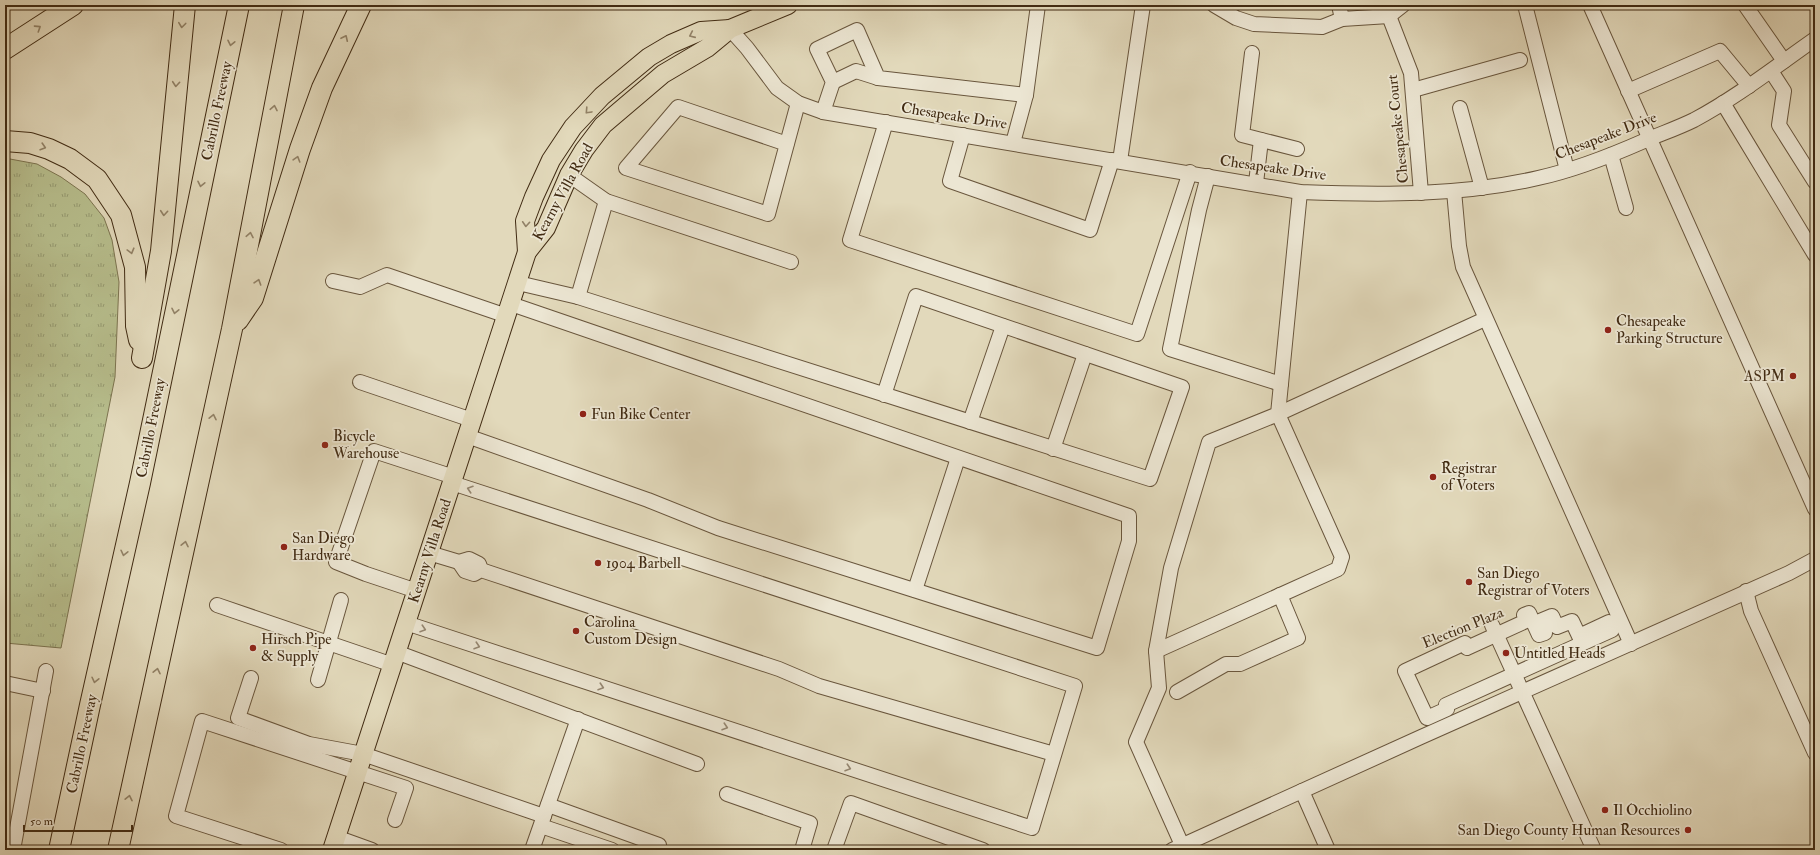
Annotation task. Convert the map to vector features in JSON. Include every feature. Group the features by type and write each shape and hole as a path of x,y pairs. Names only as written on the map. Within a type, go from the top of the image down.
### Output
{"highway":[{"path":"5,49 73,5"},
{"path":"142,358 161,251 185,5"},
{"name":"Cabrillo Freeway","path":"59,850 139,489 158,390 239,5"},
{"path":"118,850 232,329 294,5"},
{"path":"232,329 253,298 300,149 322,88 361,5"},
{"path":"5,140 36,145 49,149 70,159 97,179 121,215 135,267 136,326 142,358 158,390"}],"main road":[{"name":"Kearny Villa Road","path":"334,844 528,252 546,228 569,175 584,150 603,125 663,74 707,48 730,29 788,5"},
{"name":"Kearny Villa Road","path":"528,252 525,221 551,160 574,127 602,96 649,57 671,44 701,31 730,29"}],"street":[{"path":"1013,143 1026,95 1038,5"},
{"path":"963,135 950,181 1090,230 1116,160 1143,5"},
{"path":"1214,5 1236,18 1254,24 1322,26 1342,20 1389,16 1403,5"},
{"path":"1339,5 1342,20"},
{"path":"1525,5 1567,170"},
{"path":"1590,5 1815,509"},
{"path":"1745,5 1784,61"},
{"name":"Chesapeake Court","path":"1389,16 1411,73 1421,193"},
{"name":"Chesapeake Drive","path":"730,29 778,88 798,103 823,112 1256,183 1300,192 1355,194 1421,193 1482,188 1539,178 1567,170 1611,155 1693,120 1749,86 1815,39"},
{"path":"823,112 832,82 816,49 857,30 878,78"},
{"path":"1628,91 1720,51 1749,86"},
{"path":"1252,53 1242,135 1297,149"},
{"path":"1413,90 1520,60"},
{"path":"832,82 856,71 878,78 1026,95"},
{"path":"1771,71 1784,91 1779,125 1814,180"},
{"path":"787,144 678,107 626,168 768,214 787,144 798,103"},
{"path":"1723,103 1815,255"},
{"path":"1460,108 1482,188"},
{"path":"886,122 850,240 1137,334 1190,172"},
{"path":"1256,183 1261,140"},
{"path":"1611,155 1626,208"},
{"path":"569,175 606,201 791,262"},
{"path":"1208,176 1199,210 1170,349 1281,384"},
{"path":"1454,191 1459,246 1463,267 1631,644"},
{"path":"1156,651 1338,569 1342,557 1278,414 1300,192"},
{"path":"578,297 606,201"},
{"path":"333,281 360,287 387,275 509,310 1129,516 1129,541 1097,648 718,528 360,382"},
{"path":"518,283 578,297 884,395 970,422 1150,480 1182,387 916,296 884,395"},
{"path":"1485,319 1278,414 1209,442 1172,568 1156,651 1159,688 1136,742 1177,848 1746,591 1789,573 1815,559"},
{"path":"970,422 1003,326"},
{"path":"1053,449 1085,354"},
{"path":"406,623 1032,828 1075,686 453,480 374,451 336,562 417,591"},
{"path":"915,590 958,458"},
{"path":"429,553 459,562 465,571 474,574 481,570 779,669 819,686 1054,754"},
{"path":"1746,591 1751,611 1815,753"},
{"path":"1177,692 1226,664 1240,664 1298,638 1280,595"},
{"path":"318,680 341,600"},
{"path":"217,605 328,643 394,658 578,719 697,764"},
{"name":"Election Plaza","path":"1529,613 1539,635 1545,633 1540,621 1552,616 1557,627 1572,621 1579,636 1609,622 1612,630 1446,705 1447,709 1426,718 1405,671 1465,643 1467,648 1494,630 1526,621 1524,615 1529,613"},
{"path":"1494,630 1515,673 1594,850"},
{"path":"14,850 46,671"},
{"path":"251,678 238,718 310,744 363,754 544,815 659,845"},
{"path":"5,683 43,691"},
{"path":"532,850 578,719"},
{"path":"281,850 176,816 202,721 406,788 395,820"},
{"path":"1302,791 1328,850"},
{"path":"728,794 810,823 802,850"},
{"path":"834,850 851,803 983,850"},
{"path":"544,815 612,850"},
{"path":"334,844 372,850"}],"green space":[{"path":"10,159 37,164 61,177 85,194 104,218 112,240 119,282 115,377 61,648 5,643 5,160"}],"place":[{"name":"Chesapeake Parking Structure","path":"1608,330"},
{"name":"ASPM","path":"1793,376"},
{"name":"Fun Bike Center","path":"583,414"},
{"name":"Bicycle Warehouse","path":"325,445"},
{"name":"Registrar of Voters","path":"1433,477"},
{"name":"San Diego Hardware","path":"284,547"},
{"name":"1904 Barbell","path":"598,563"},
{"name":"San Diego Registrar of Voters","path":"1469,582"},
{"name":"Carolina Custom Design","path":"576,631"},
{"name":"Hirsch Pipe & Supply","path":"253,648"},
{"name":"Untitled Heads","path":"1506,653"},
{"name":"Il Occhiolino","path":"1605,810"},
{"name":"San Diego County Human Resources","path":"1688,830"}]}
